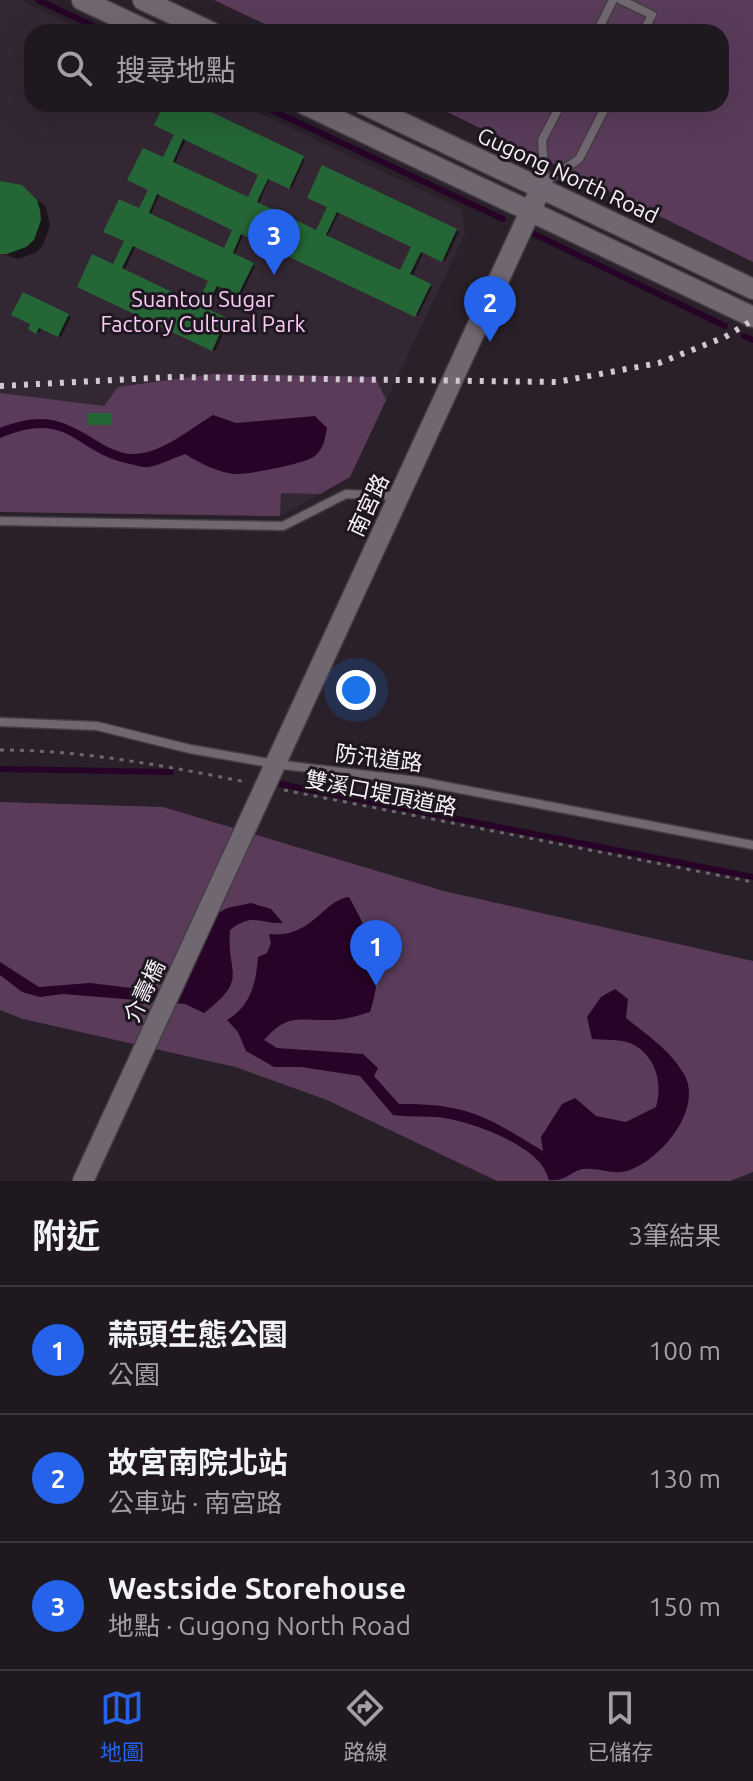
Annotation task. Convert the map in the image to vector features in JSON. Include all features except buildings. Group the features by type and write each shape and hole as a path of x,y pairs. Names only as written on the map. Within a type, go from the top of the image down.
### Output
{"street":[{"path":"82,0 133,24"},
{"path":"143,0 194,24"},
{"path":"321,112 753,317"},
{"name":"Gugong North Road","path":"381,112 543,185 753,289"},
{"name":"南宮路","path":"249,820 543,185"},
{"name":"介壽橋","path":"83,1181 249,820"}],"lane":[{"path":"601,24 613,0"},
{"path":"621,0 652,15 647,24"},
{"path":"543,185 542,140 557,112"},
{"path":"543,185 579,159 603,112"},
{"path":"0,521 283,526 346,494 399,496"},
{"name":"防汛道路","path":"0,722 97,726 190,749 275,764 418,781 753,845"}],"path":[{"name":"雙溪口堤頂道路","path":"0,750 38,750 186,770 753,882"}],"shaded area":[{"name":"Suantou Sugar Factory Cultural Park","path":"0,0 20,0 71,24 24,24 24,112 257,112 462,209 465,234 350,477 280,516 0,512"},
{"path":"214,0 753,0 753,262 447,112 729,112 729,24 264,24"},
{"path":"214,374 375,377 386,400 350,477 320,494 281,493 280,516 0,512 0,393 104,406 118,387"},
{"path":"213,415 236,423 315,416 327,428 324,443 315,456 277,468 236,474 216,470 185,454 142,467 96,452 58,430 24,430 0,438 0,428 26,420 48,420 70,426 113,450 145,453 165,445"},
{"path":"0,802 163,807 444,891 753,961 753,1172 730,1181 497,1181 327,1100 235,1067 23,1019 0,1010"},
{"path":"349,897 374,952 377,980 370,1012 338,1020 292,1020 279,1026 264,1040 277,1048 363,1054 378,1068 374,1076 399,1104 442,1106 476,1114 543,1151 541,1137 562,1104 575,1098 596,1116 626,1122 656,1107 658,1080 646,1054 630,1043 592,1039 587,1017 601,997 615,989 628,999 626,1018 665,1050 684,1074 689,1088 688,1103 675,1132 653,1157 627,1171 583,1169 560,1179 549,1180 532,1155 511,1141 485,1130 443,1118 393,1115 360,1076 301,1067 274,1067 246,1051 238,1032 227,1020 242,1008 251,993 258,957 267,953 271,943 269,934 296,931 332,904"},
{"path":"251,903 271,909 283,923 250,920 230,930 231,983 204,1013 185,1004 63,994 40,997 22,992 0,975 0,962 39,987 90,983 180,994 208,919 227,908"}],"waterway":[{"path":"38,0 89,24"},
{"path":"276,112 503,219"},
{"path":"534,234 725,326"},
{"path":"744,336 753,340"},
{"path":"0,769 171,772"},
{"path":"275,783 753,877"}],"railway":[{"path":"0,386 172,377 557,382 659,363 725,337 753,320"}],"place":[{"name":"Westside Storehouse","path":"274,275"},
{"name":"故宮南院北站","path":"490,342"},
{"name":"蒜頭生態公園","path":"376,986"}]}
